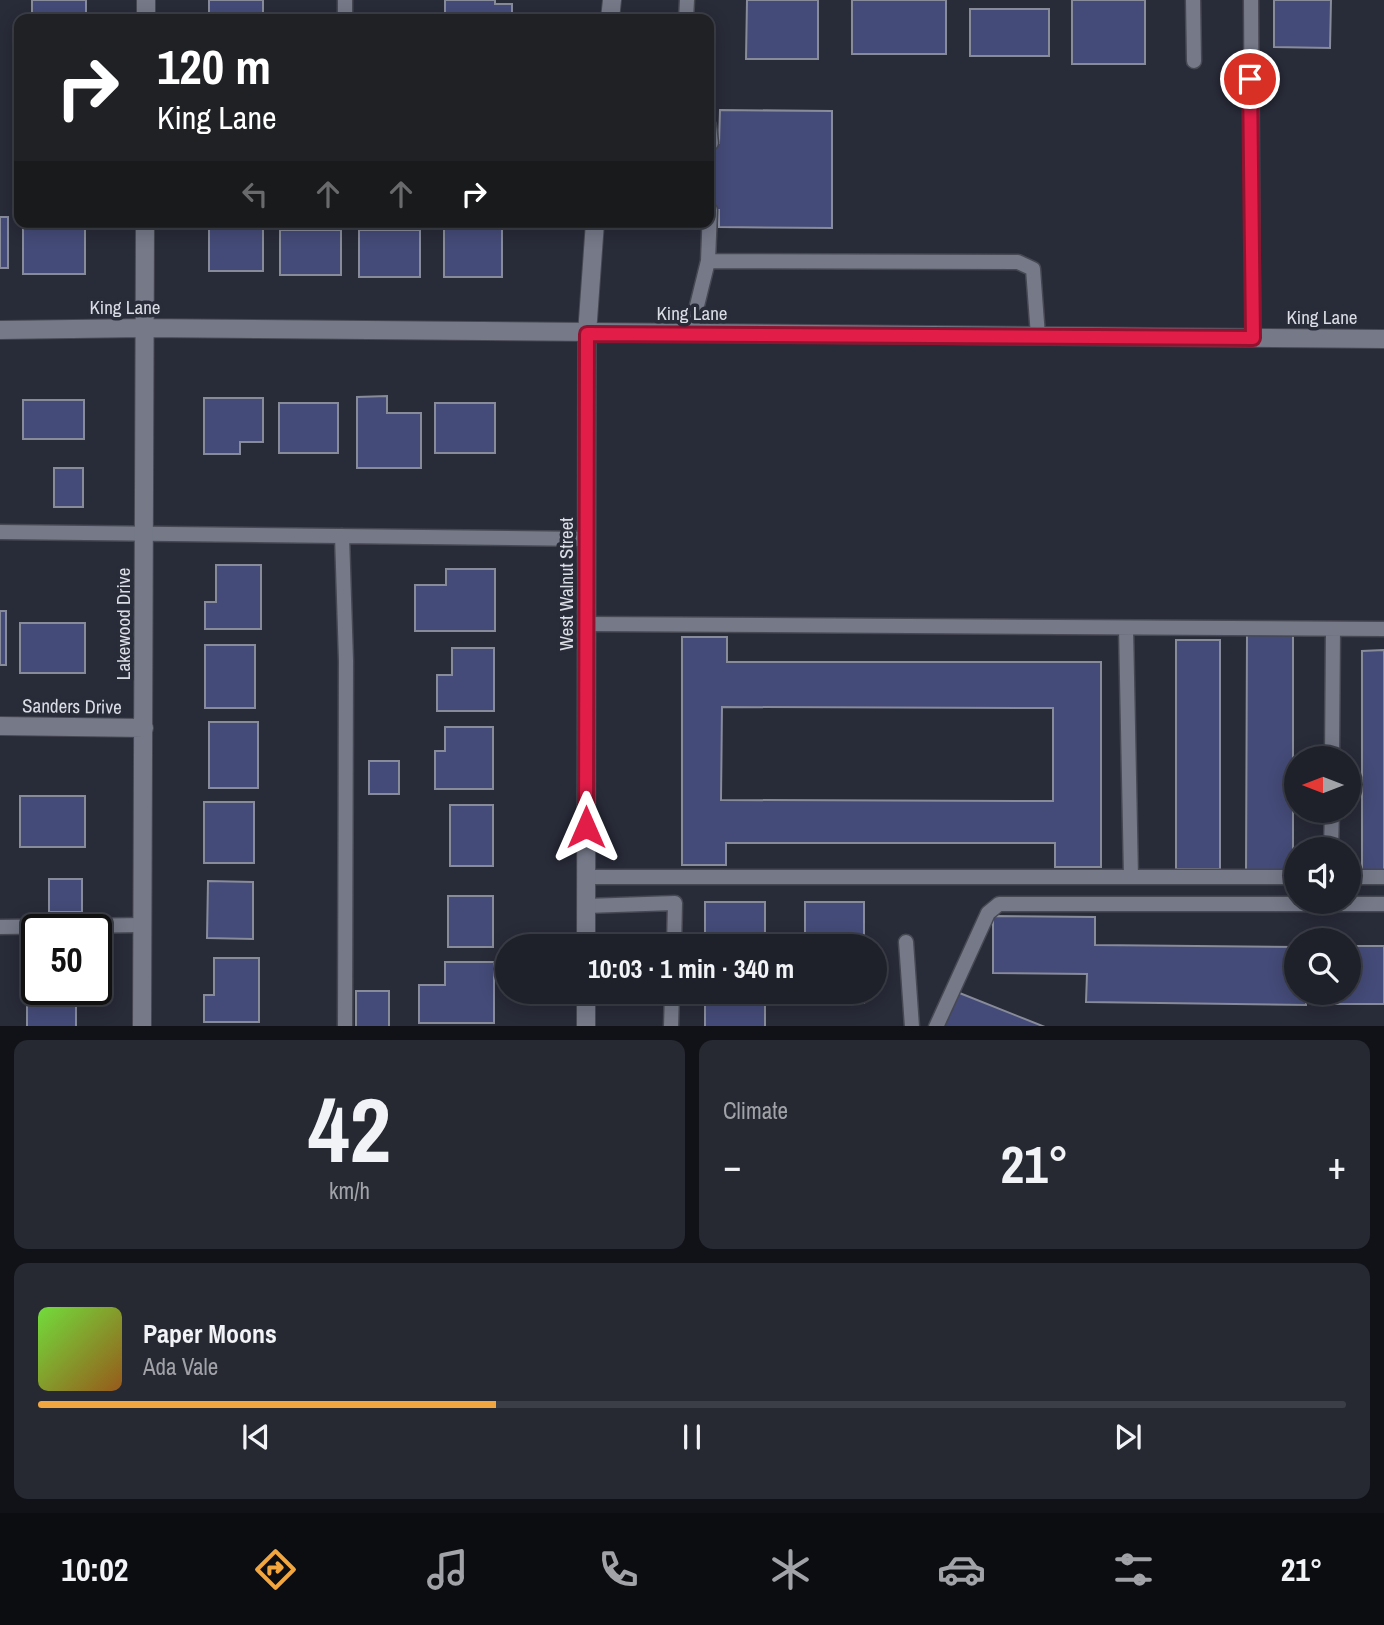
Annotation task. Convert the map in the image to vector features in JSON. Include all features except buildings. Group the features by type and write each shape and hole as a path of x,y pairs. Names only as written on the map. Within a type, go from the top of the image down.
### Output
{"street":[{"name":"Lakewood Drive","path":"142,1026 145,228"},
{"name":"West Walnut Street","path":"586,934 587,334 595,228"},
{"name":"King Lane","path":"0,330 144,328 1384,339"},
{"name":"Sanders Drive","path":"0,726 144,728"},
{"path":"586,1004 586,1026"}],"lane":[{"path":"1192,0 1194,61"},
{"path":"1251,0 1253,338"},
{"path":"690,334 708,261 709,228"},
{"path":"708,261 1018,262 1033,269 1038,336"},
{"path":"0,532 144,531 587,539"},
{"path":"342,536 346,661 343,937 345,1026"},
{"path":"587,624 1384,629"},
{"path":"1126,628 1131,877"},
{"path":"1332,746 1333,629"},
{"path":"586,877 1284,877"},
{"path":"1361,877 1384,877"},
{"path":"586,906 675,903 674,934"},
{"path":"936,1026 988,913 999,904 1384,904"},
{"path":"0,927 143,925"},
{"path":"906,942 912,1026"},
{"path":"671,1026 672,1004"}],"route":[{"path":"586,827 587,334 1253,338 1250,79"}]}
